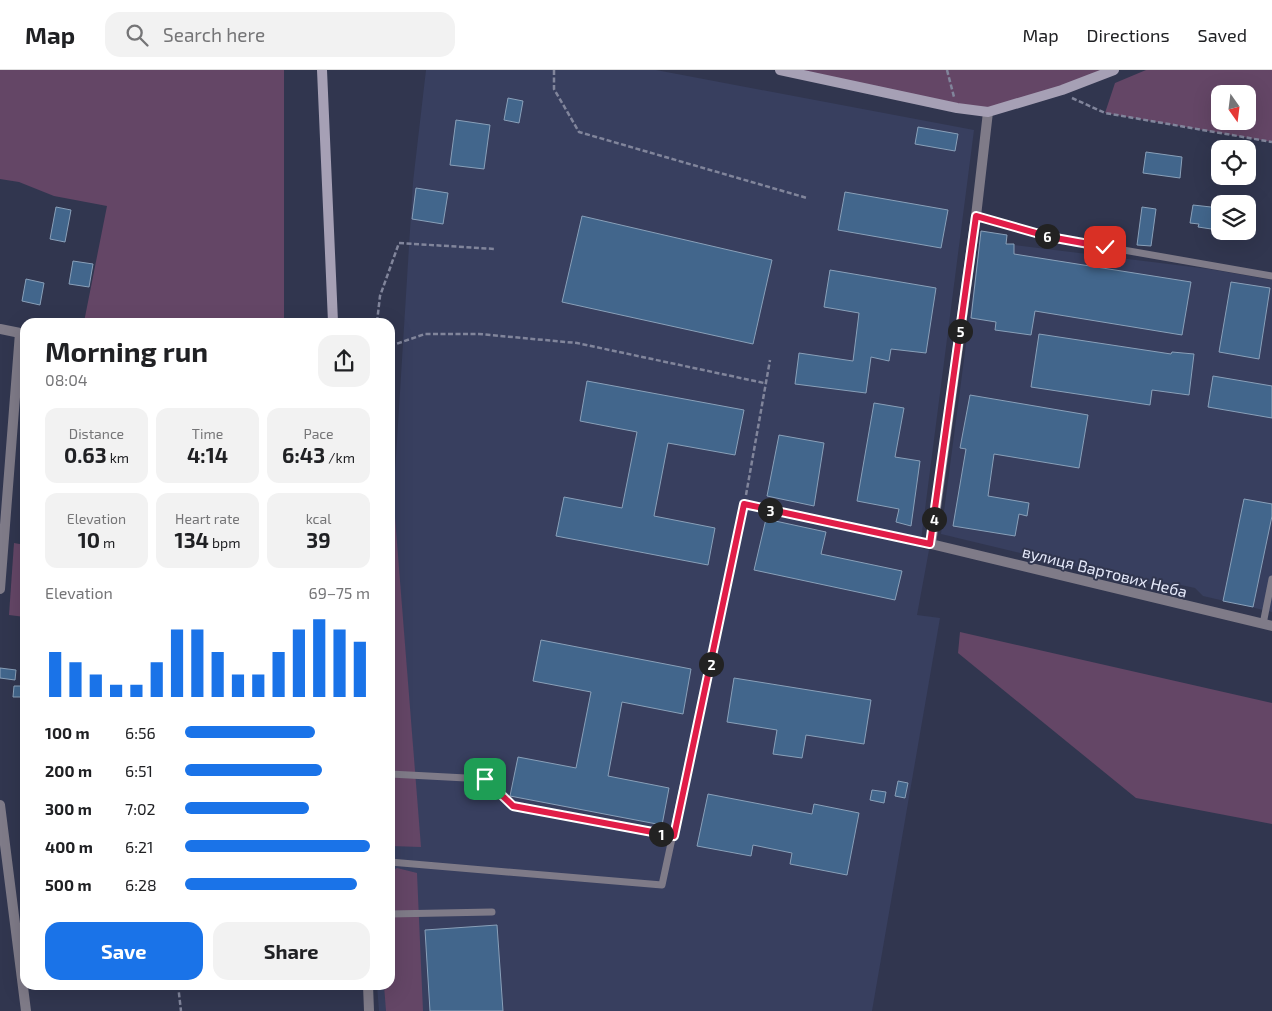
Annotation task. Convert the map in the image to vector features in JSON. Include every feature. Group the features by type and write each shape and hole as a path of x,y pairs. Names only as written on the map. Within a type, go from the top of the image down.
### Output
{"street":[{"path":"322,70 333,318"},
{"path":"780,70 957,108 988,112 1062,90 1114,70"},
{"path":"930,544 976,216 988,112"},
{"path":"0,329 20,333"},
{"path":"0,590 20,367"},
{"name":"вулиця Вартових Неба","path":"930,544 1268,625"},
{"path":"0,805 20,963"},
{"path":"23,990 26,1011"},
{"path":"368,990 369,1011"}],"lane":[{"path":"976,216 1050,237 1272,276"},
{"path":"395,862 662,885 744,504 930,544"},
{"path":"1268,625 1272,579"},
{"path":"395,774 485,779 513,806 674,836"},
{"path":"395,914 492,912"}],"path":[{"path":"554,70 554,89 579,132 807,198"},
{"path":"947,70 957,108"},
{"path":"1062,90 1073,99 1105,113 1272,142"},
{"path":"377,318 380,296 399,243 495,248"},
{"path":"395,344 425,334 479,334 567,342 764,383"},
{"path":"744,504 764,383 770,360"},
{"path":"179,990 181,1011"}],"shaded area":[{"path":"0,70 284,70 284,318 85,318 107,206 54,196 19,182 0,179"},
{"path":"426,70 656,70 974,130 920,548 929,550 917,615 940,618 872,1011 379,1011 377,990 395,990 395,472 413,182"},
{"path":"793,70 1113,70 988,112"},
{"path":"1146,70 1272,70 1272,142 1105,113 1115,83"},
{"path":"981,231 1007,235 1006,244 1209,269 1272,280 1272,612 1203,596 1195,588 1181,585 1167,588 941,534"},
{"path":"395,517 421,847 395,846"},
{"path":"14,543 20,544 20,616 9,615"},
{"path":"960,632 1272,703 1272,824 1136,798 958,653"},
{"path":"395,869 417,873 423,1011 386,1011 384,990 395,990"}],"building":[{"path":"508,98 523,101 519,123 504,120"},
{"path":"456,120 490,125 484,169 450,165"},
{"path":"918,127 958,134 955,151 915,144"},
{"path":"1146,152 1182,157 1180,178 1143,173"},
{"path":"416,188 448,193 443,224 412,219"},
{"path":"845,192 948,210 941,248 838,230"},
{"path":"1193,205 1211,207 1211,229 1198,227 1199,224 1190,223"},
{"path":"56,207 71,210 65,242 50,239"},
{"path":"1142,207 1156,209 1151,246 1137,245"},
{"path":"582,216 772,260 753,344 562,302"},
{"path":"981,231 1007,235 1006,244 1014,244 1014,254 1191,282 1182,335 1035,311 1031,335 995,330 996,322 971,318"},
{"path":"73,261 93,264 89,287 69,284"},
{"path":"830,270 936,288 926,353 891,349 889,361 871,357 866,393 795,384 799,353 853,361 859,313 824,307"},
{"path":"26,279 44,283 40,305 22,301"},
{"path":"1231,282 1270,288 1259,359 1219,352"},
{"path":"1039,334 1171,354 1172,352 1194,354 1189,395 1152,390 1150,405 1031,387"},
{"path":"1213,376 1272,386 1272,418 1208,407"},
{"path":"587,381 744,410 735,455 668,443 654,516 715,528 708,565 556,536 564,497 622,508 637,432 580,421"},
{"path":"970,395 1088,415 1079,468 994,454 988,496 1029,503 1027,516 1019,514 1015,536 953,526 966,449 960,448"},
{"path":"874,403 904,408 895,457 920,461 911,526 896,522 899,509 857,501"},
{"path":"779,435 824,443 814,506 767,496"},
{"path":"1244,499 1272,504 1272,516 1253,607 1223,601"},
{"path":"766,519 826,532 821,554 902,571 895,600 754,570"},
{"path":"541,640 691,669 683,714 622,702 608,776 669,788 662,825 510,796 518,757 576,768 591,692 533,681"},
{"path":"0,668 16,670 15,680 0,678"},
{"path":"734,678 871,700 864,744 806,735 802,758 773,754 777,730 727,722"},
{"path":"14,686 20,686 20,697 13,697"},
{"path":"898,781 908,783 905,798 895,796"},
{"path":"872,790 886,792 884,803 870,800"},
{"path":"708,794 812,814 814,804 859,813 847,875 790,864 792,853 753,845 751,856 697,846"},
{"path":"497,925 503,1011 430,1011 425,930"}],"route":[{"path":"485,779 513,806 674,836 744,504 930,544 976,216 1050,237 1105,247"}]}
